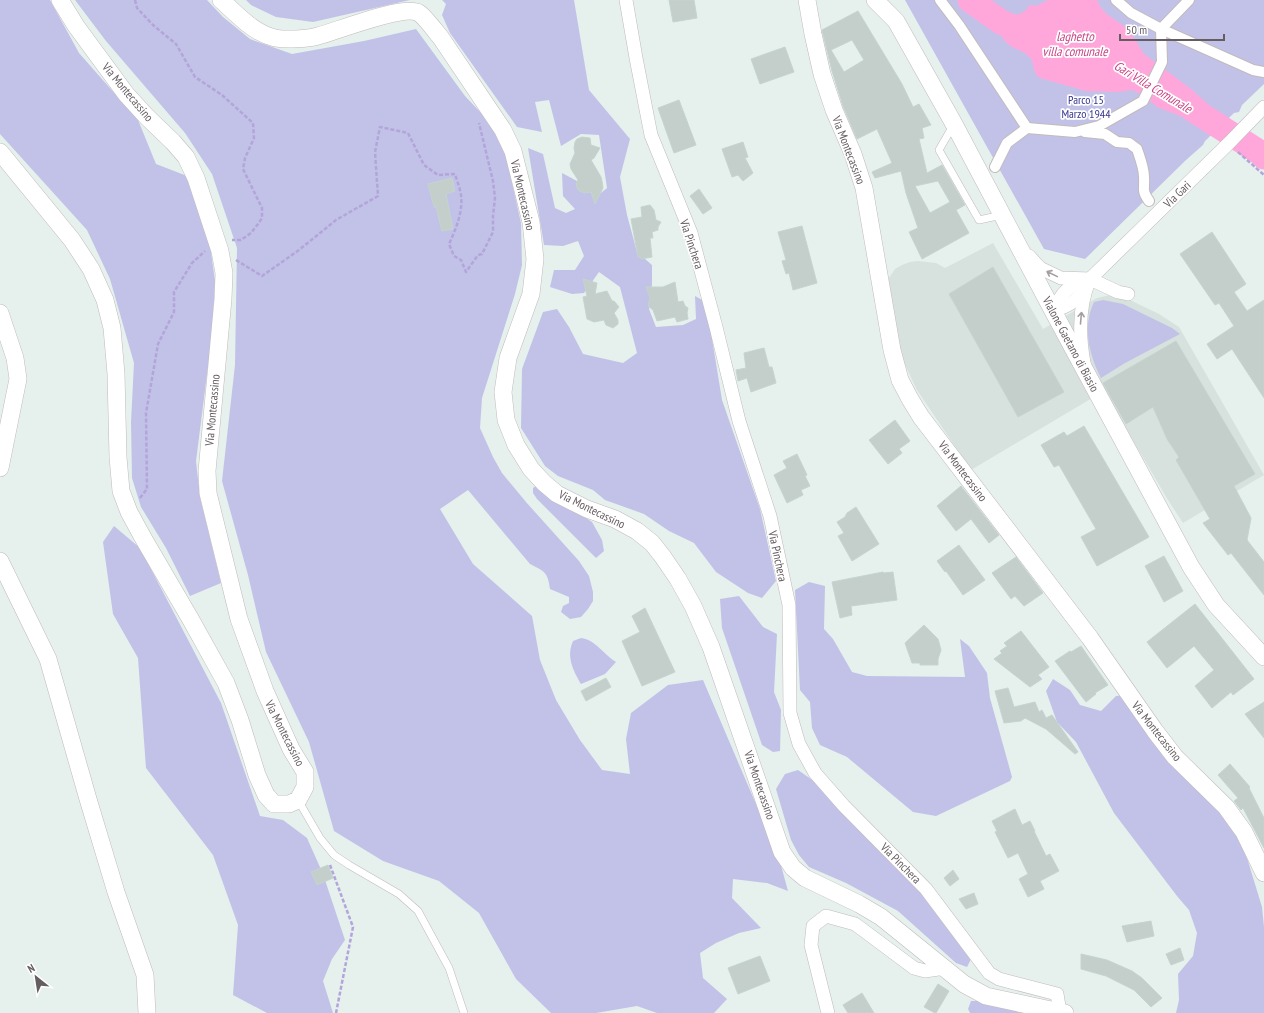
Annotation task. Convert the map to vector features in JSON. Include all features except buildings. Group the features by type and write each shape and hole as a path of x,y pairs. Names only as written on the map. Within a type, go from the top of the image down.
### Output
{"street":[{"name":"Via Montecassino","path":"60,0 76,26 126,94 186,157 196,178 219,246 224,273 223,299 207,471 208,493 239,619 265,691 291,749 305,772 304,787 298,800"},
{"name":"Via Montecassino","path":"221,0 256,30 276,38 317,36 390,14 407,11 418,13 441,38 503,130 513,151 531,222 535,259 531,294 508,358 503,392 506,420 516,445 531,469 557,494 587,509 615,519 637,531 652,543 663,556 694,606 711,647 782,852 793,868 805,878 859,904 881,918 964,984 986,996 1063,1012"},
{"name":"Via Pinchera","path":"626,0 651,135 690,233 716,327 739,421 770,516 788,605 790,713 799,744 815,773 844,806 926,889 989,972 999,979 1057,994 1063,1012"},
{"name":"Via Montecassino","path":"807,0 822,74 864,188 892,350 900,380 921,417 1090,638 1155,731 1175,757 1226,806 1244,832 1264,873"},
{"name":"Vialone Gaetano di Biasio","path":"875,0 896,21 954,124 1085,371 1192,567 1216,605 1264,656"},
{"name":"Vialone Gaetano di Biasio","path":"891,0 896,21"},
{"path":"940,0 959,25 1027,128"},
{"path":"1116,0 1131,13 1161,29 1253,70 1264,72"},
{"path":"1075,132 1099,126 1144,101 1162,62 1161,29 1189,0"},
{"name":"Via Gari","path":"1053,311 1061,295 1067,288 1077,283 1088,284 1230,143 1264,107"},
{"path":"995,167 1007,143 1027,128 1105,134 1118,142 1129,143 1137,149 1144,178 1144,194 1149,201"},
{"path":"0,152 72,240 91,269 105,300 112,328 116,367 118,457 121,490 129,512 226,683 240,720 257,775 266,795 274,804 289,804 298,800"},
{"path":"1020,246 1040,268 1061,278 1128,294"},
{"path":"1085,371 1080,330 1088,284"},
{"path":"0,313 15,358 18,379 0,468"},
{"path":"0,561 48,659 114,885 145,975 147,1013"},
{"path":"828,1013 811,945 813,926 826,916 855,924 914,968 925,971 945,968"}],"lane":[{"path":"954,124 939,150 979,220 1003,215"},
{"path":"298,800 320,838 334,855 399,894 418,911 449,968 464,1013"}],"path":[{"path":"129,512 147,489 146,413 158,344 174,312 174,292 192,263 219,246 240,240 251,233 262,218 262,208 243,169 245,158 254,138 253,123 222,95 195,77 176,44 153,25 137,8 135,0"},
{"path":"219,246 262,276 336,220 378,196 375,152 380,126 408,133 424,166 438,175 455,174 461,195 460,212 455,232 449,244 454,256 461,260 466,272 478,255 482,254 493,232 495,198 493,181 479,120 489,109"},
{"path":"1230,143 1264,175"},
{"path":"329,860 353,928 336,1013"}],"shaded area":[{"path":"993,243 1043,329 1097,298 1110,295 1130,300 1159,314 1179,327 1264,475 1183,523 1104,391 971,470 917,390 898,350 887,287 889,278 895,269 902,265 918,261 936,263 945,268"}],"green space":[{"path":"0,0 50,0 79,53 138,120 156,164 187,176 210,245 215,281 212,335 196,461 200,497 221,583 190,596 166,548 141,507 132,478 131,422 134,363 110,279 87,230 0,134"},
{"path":"75,0 207,0 223,17 250,39 292,54 364,41 416,29 465,96 501,134 521,223 522,265 515,294 482,398 480,428 502,473 579,561 589,576 593,592 593,601 588,609 581,617 570,619 561,612 563,606 569,603 569,597 550,589 546,575 539,568 530,564 468,490 440,509 473,564 532,616 540,660 556,700 580,740 602,770 630,774 626,739 631,713 668,685 703,680 779,858 788,891 767,883 733,879 732,898 761,928 739,933 716,943 700,953 703,978 727,999 714,1013 657,1013 637,1006 596,1013 551,1013 516,979 479,913 439,881 383,861 334,831 309,742 266,652 248,575 222,481 235,365 237,248 212,174 185,133 106,41"},
{"path":"246,0 410,0 313,22 276,17 251,5"},
{"path":"442,0 574,0 589,90 630,139 620,177 627,215 637,252 652,265 652,285 649,309 656,327 683,325 696,319 695,296 706,302 722,400 760,509 776,581 762,598 748,593 716,572 694,543 669,531 644,514 605,500 593,490 558,476 545,466 521,428 522,369 543,312 557,309 569,327 583,354 623,363 637,353 620,287 599,272 584,293 572,294 550,287 554,270 575,270 584,256 578,241 563,246 544,245 528,148 543,154 555,208 566,213 575,209 563,196 562,173 577,181 596,197 607,188 599,135 581,134 561,146 549,100 535,102 542,132 517,127 450,33 442,15 446,4"},
{"name":"Parco 15 Marzo 1944","path":"905,0 1264,0 1264,84 1242,105 1239,112 1234,113 1085,259 1044,249"},
{"path":"1103,300 1123,304 1172,328 1180,334 1125,363 1101,378 1090,350 1088,340 1088,321 1094,302"},
{"path":"536,486 540,487 592,522 602,540 604,551 596,558 537,499 533,493 533,488"},
{"path":"114,526 140,548 221,703 260,816 283,820 307,838 323,874 345,940 332,959 323,981 333,1013 267,1013 233,995 238,925 213,855 146,768 138,658 113,614 103,542"},
{"path":"809,582 825,586 824,629 833,639 852,672 867,676 965,677 960,639 969,646 987,673 990,698 1012,777 1010,781 936,816 913,812 847,757 820,745 812,728 810,702 800,690 795,590"},
{"path":"739,596 763,627 777,634 774,692 781,710 780,751 773,752 762,745 722,628 720,599"},
{"path":"581,638 586,639 596,645 616,662 605,674 581,684 571,663 570,652 573,641"},
{"path":"1053,679 1070,690 1080,705 1101,711 1116,696 1129,695 1236,822 1262,907 1264,927 1264,1013 1176,1013 1179,1000 1178,974 1193,956 1197,933 1189,910 1114,813 1076,742 1057,722 1046,691"},
{"path":"798,770 818,784 934,902 972,957 967,967 956,963 898,911 846,883 809,867 799,855 791,840 776,789 785,774"},
{"path":"971,1001 982,1001 1041,1013 970,1013 968,1009"}],"water":[{"name":"laghetto villa comunale","path":"1048,0 1097,0 1101,8 1108,15 1131,33 1144,54 1191,89 1220,115 1222,121 1220,127 1217,130 1206,128 1201,124 1157,107 1147,98 1133,90 1118,92 1086,91 1040,78 1035,72 1030,58 1025,53 1008,44 1001,35 999,27 1002,21 1006,18 1024,12 1030,5 1036,6"}],"waterway":[{"name":"Gari Villa Comunale","path":"970,0 1001,22 1033,36"},
{"name":"Gari Villa Comunale","path":"1192,109 1259,152 1264,157"}]}
